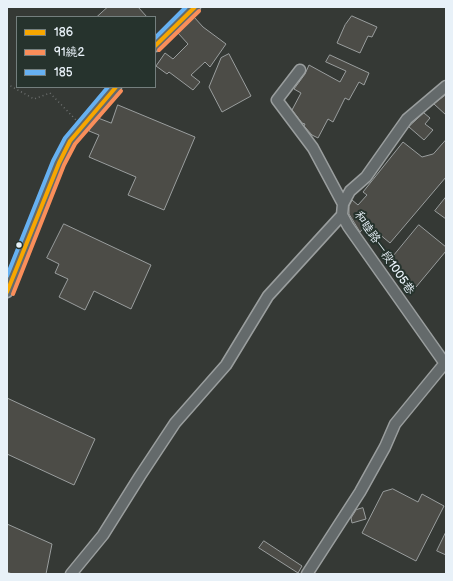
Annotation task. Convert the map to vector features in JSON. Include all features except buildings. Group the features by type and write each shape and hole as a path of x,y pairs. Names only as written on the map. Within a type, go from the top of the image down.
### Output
{"street":[{"path":"156,45 195,7"},
{"path":"300,70 277,100 313,148 342,204"},
{"name":"和睦路一段1005巷","path":"445,364 348,226 342,215 342,204 350,190 366,177 407,119 446,86"},
{"path":"7,292 59,163 70,141 115,88"},
{"path":"71,574 103,535 175,423 198,399 226,365 268,296 342,215"},
{"path":"306,574 360,492 385,447 395,424 445,364"}],"path":[{"path":"7,84 34,99 50,94 82,126"}],"transit line":[{"name":"185","path":"156,37 186,7"},
{"name":"186","path":"156,45 195,7"},
{"name":"91繞2","path":"159,50 199,11"},
{"name":"185","path":"7,276 53,161 65,138 107,88"},
{"name":"186","path":"7,292 59,163 70,141 115,88"},
{"name":"91繞2","path":"13,294 64,165 75,144 121,91"}]}
